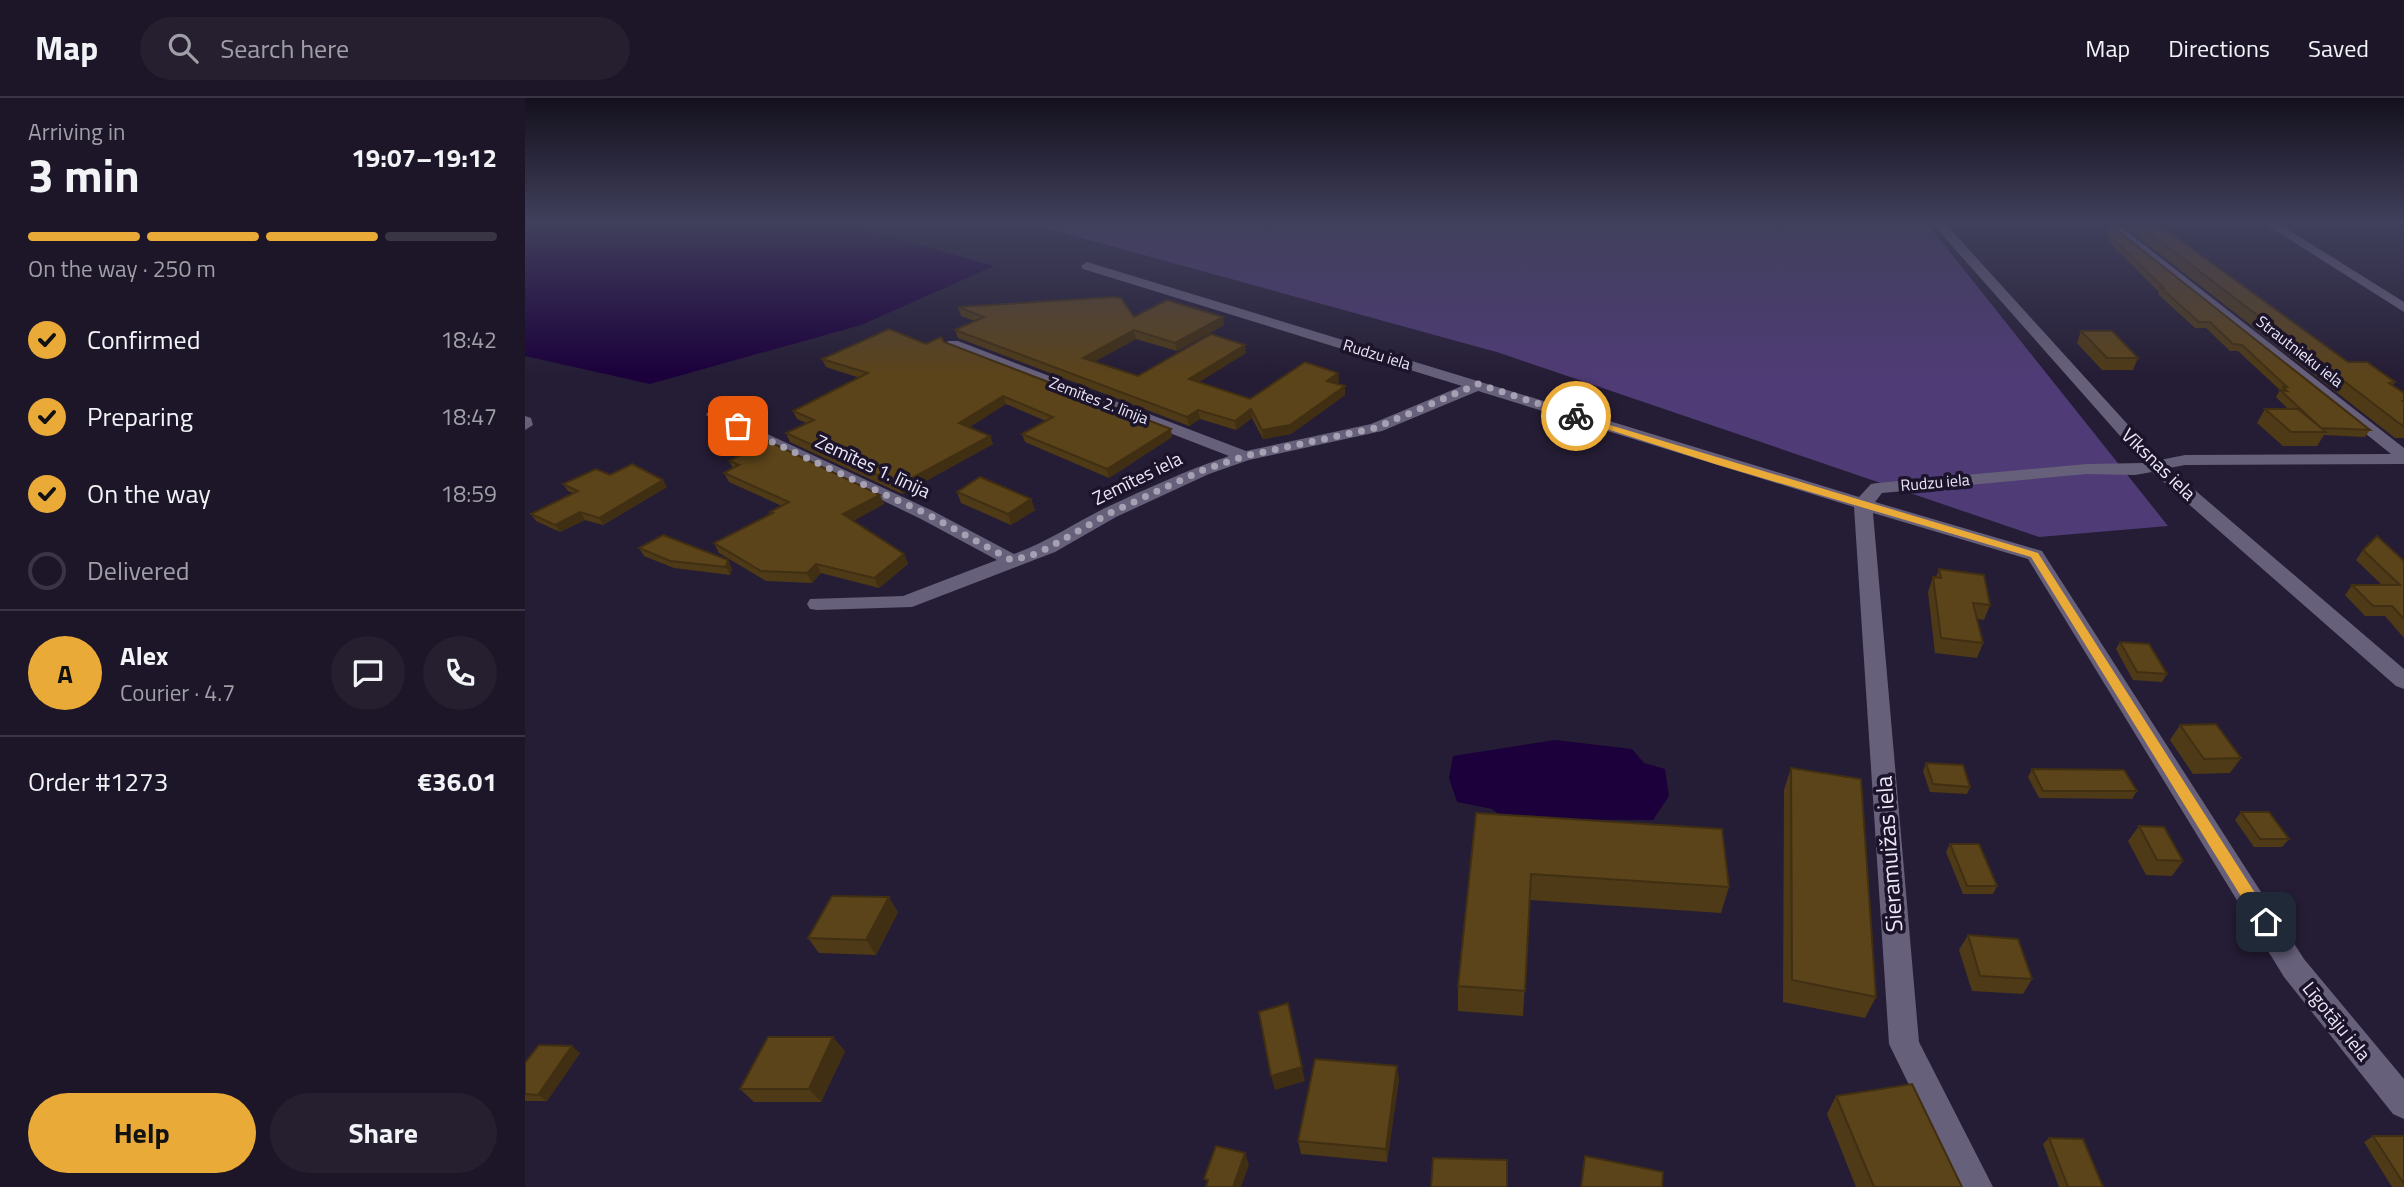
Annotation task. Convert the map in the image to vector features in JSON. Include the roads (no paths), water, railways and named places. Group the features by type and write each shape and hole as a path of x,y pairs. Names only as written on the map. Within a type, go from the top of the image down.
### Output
{"street":[{"name":"Rudzu iela","path":"1106,273 1478,384 1718,462 1863,504 1877,488 2087,468 2135,470 2185,460 2404,457"},
{"name":"Vīksnas iela","path":"1983,273 2156,466 2404,681"},
{"name":"Strautnieku iela","path":"2172,273 2404,457"},
{"path":"2348,273 2404,308"},
{"name":"Zemītes 2. līnija","path":"953,344 1245,456"},
{"name":"Zemītes iela","path":"817,604 905,602 1048,548 1166,486 1245,456 1375,428 1478,384"},
{"name":"Zemītes 1. līnija","path":"715,415 927,514 1011,560"},
{"name":"Līgotāju iela","path":"1863,504 2035,555 2294,968 2404,1103"},
{"name":"Sieramuižas iela","path":"1863,504 1903,1044 1976,1187"}]}
